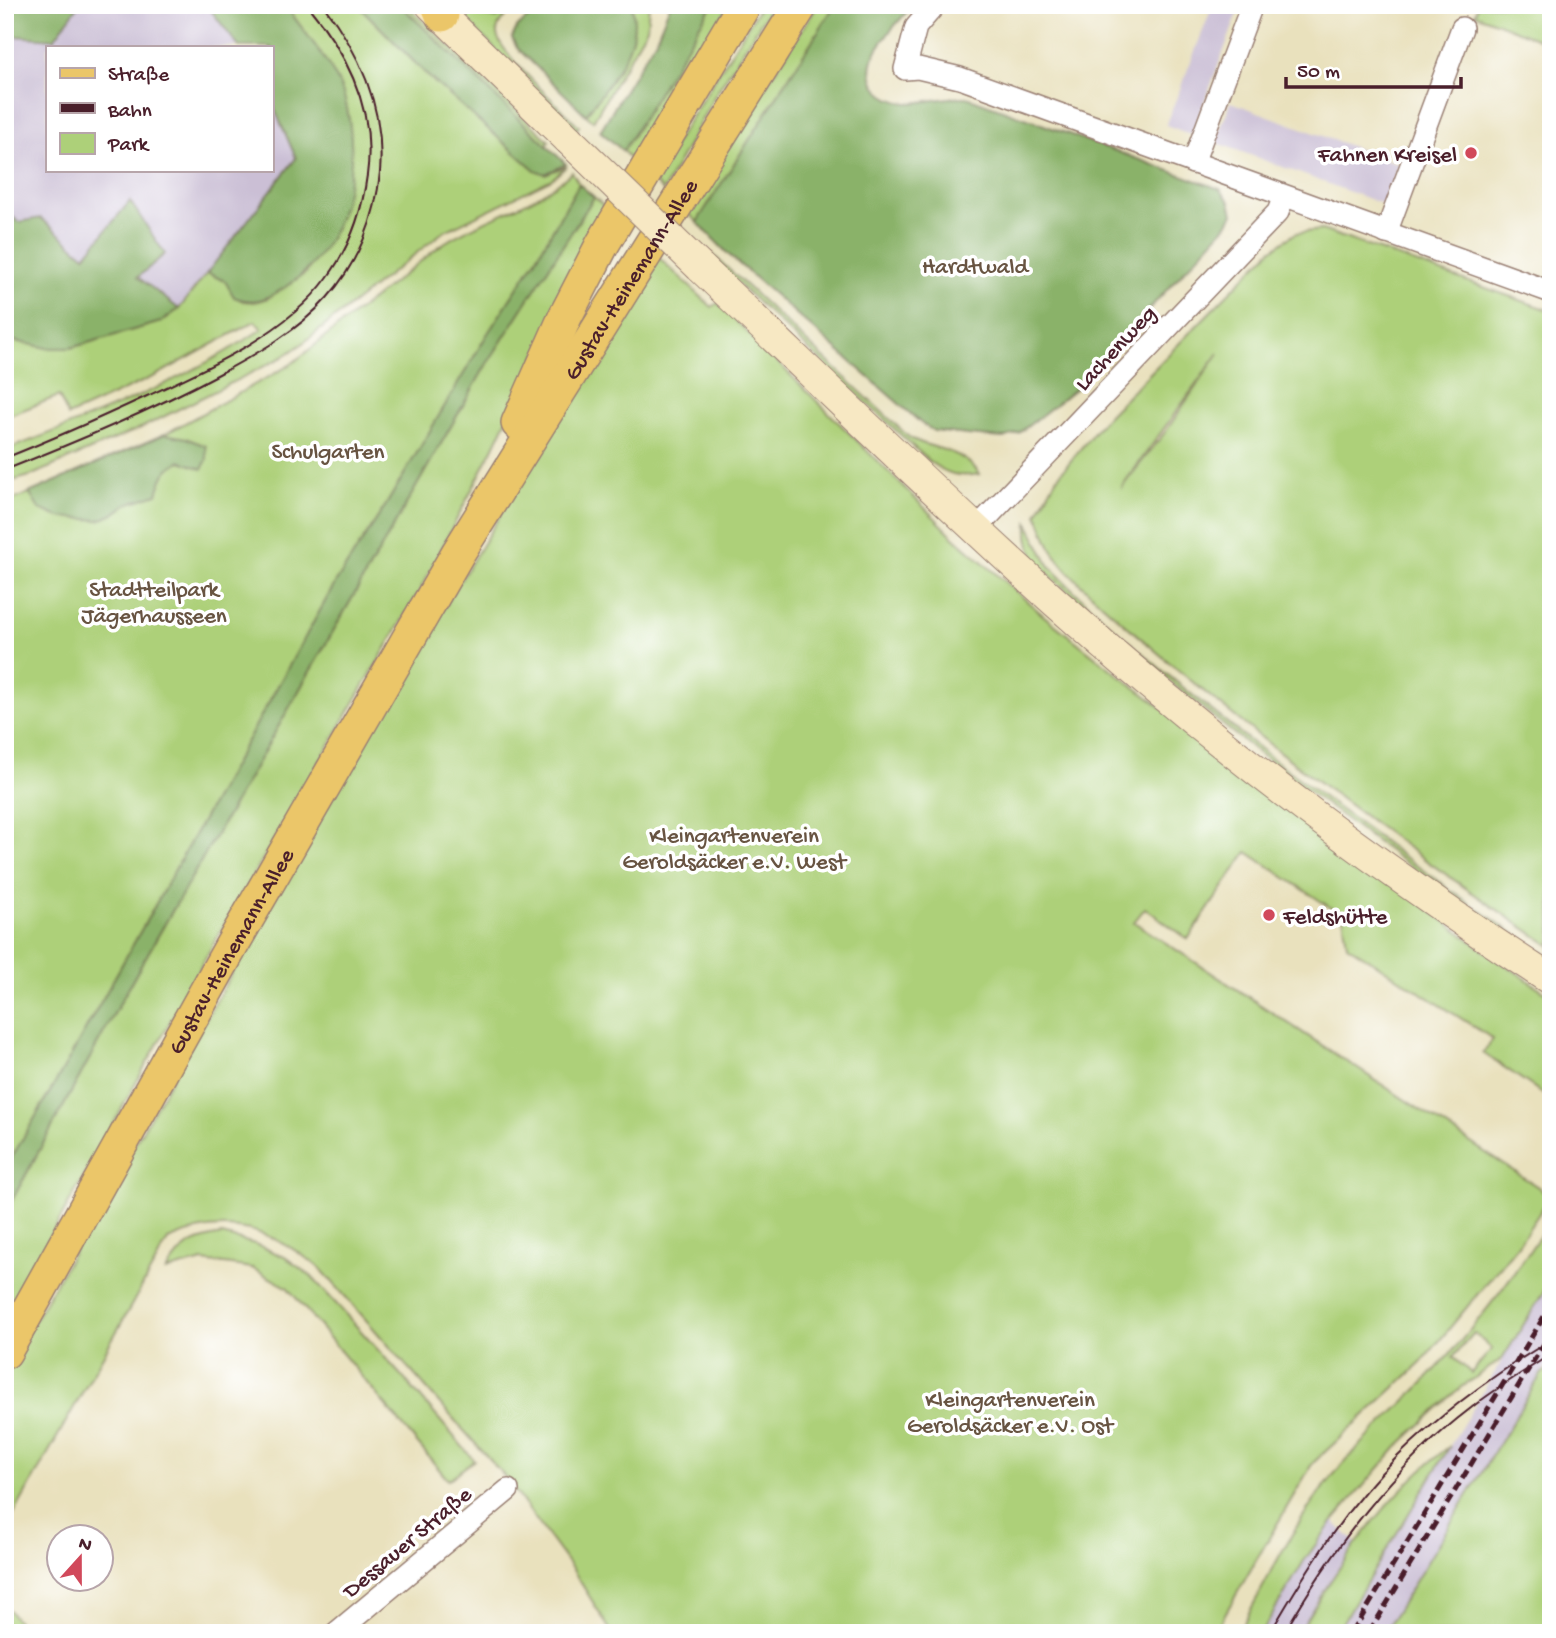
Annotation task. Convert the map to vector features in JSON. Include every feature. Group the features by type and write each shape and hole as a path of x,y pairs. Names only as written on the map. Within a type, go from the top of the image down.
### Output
{"main road":[{"name":"Gustav-Heinemann-Allee","path":"458,552 565,317 602,245 744,5"},
{"name":"Gustav-Heinemann-Allee","path":"5,1352 232,944 458,552 801,5"}],"street":[{"path":"935,5 915,27 905,69 918,68 946,73 1551,292"},
{"path":"1193,163 1252,5"},
{"path":"437,8 700,267 1064,610 1206,729 1379,861 1551,980"},
{"path":"1385,233 1462,28"},
{"name":"Lachenweg","path":"976,529 1278,212 1284,196"},
{"name":"Dessauer Straße","path":"336,1633 508,1490"}],"shaded area":[{"path":"5,5 207,5 238,46 46,46 46,172 273,172 273,106 296,158 179,309 137,277 5,259"},
{"path":"1213,5 1241,5 1192,135 1166,125"},
{"path":"1231,102 1399,164 1385,205 1215,142"},
{"path":"1551,1280 1551,1358 1384,1633 1336,1633"},
{"path":"1333,1521 1356,1543 1298,1633 1261,1633 1304,1561"}],"green space":[{"path":"5,5 79,5 54,39 14,36 5,46"},
{"path":"207,5 285,5 318,49 340,85 349,122 351,149 350,176 344,202 335,228 322,251 305,271 284,288 260,300 248,301 234,297 225,281 207,273 296,158 273,106 273,46 238,46"},
{"path":"285,5 358,5 430,78 535,170 545,174 567,166 552,179 443,232 281,358 143,427 30,476 5,483 5,439 11,448 107,410 203,364 262,329 255,321 157,375 68,416 59,396 5,417 5,339 47,348 70,348 161,322 179,309 207,273 226,281 235,297 243,301 255,302 268,298 306,273 336,228 343,93 320,52"},
{"path":"358,5 400,5 566,164 545,174 535,170 430,78"},
{"path":"400,5 406,5 549,141 546,145"},
{"path":"457,5 464,5 477,14 497,18 511,5 520,5 499,24 497,33 500,41 519,66 579,126 576,130 472,26"},
{"path":"464,5 511,5 497,18 477,14"},
{"path":"543,5 631,5 634,20 628,49 622,63 586,115 517,48 512,38 517,27"},
{"path":"631,5 649,5 647,28 593,121 586,115 606,86 633,10"},
{"path":"670,5 712,5 623,151 600,131 656,39"},
{"path":"712,5 729,5 633,162 623,151"},
{"path":"761,5 772,5 715,95 663,191 652,180"},
{"path":"818,5 835,5 697,222 685,210"},
{"name":"Hardtwald","path":"835,5 913,5 880,44 871,67 872,78 878,89 891,99 907,103 967,97 1220,189 1230,202 1233,214 1226,226 1075,389 1019,433 1003,438 967,435 934,431 922,424 730,256 697,222"},
{"path":"1478,5 1551,5 1551,44 1475,14"},
{"name":"Stadtteilpark Jägerhausseen","path":"572,172 579,184 535,261 336,582 5,1174 5,500 11,501 165,434 290,365 441,245 525,203"},
{"path":"579,184 594,197 485,367 132,981 5,1213 5,1169 336,582 535,261"},
{"path":"594,197 607,209 493,449 421,588 216,939 5,1318 5,1213 132,981 485,367"},
{"path":"130,201 165,254 138,277 179,309 161,322 70,348 47,348 5,339 5,211 19,222 41,218 85,256"},
{"path":"1322,230 1551,311 1551,946 1366,817 1276,750 1178,670 1070,573 1054,553 1037,514 1056,479 1102,422 1271,250 1296,233","holes":["1219,353 1166,431 1122,487"]},
{"path":"712,254 910,438 956,454 980,474 953,474 930,462 709,257"},
{"path":"657,256 712,307 718,303 953,536 1044,616 1482,949 1551,996 1551,1099 1483,1053 1493,1039 1347,945 1343,916 1247,852 1188,939 1145,908 1134,922 1544,1191 1548,1200 1518,1245 1421,1363 1312,1464 1214,1633 612,1633 573,1570 504,1476 321,1269 285,1244 248,1230 229,1227 190,1232 168,1240 5,1530 5,1372 373,725"},
{"path":"165,434 206,446 207,460 202,469 181,461 165,474 157,494 127,504 112,515 99,520 59,517 39,509 29,493"},
{"path":"1028,523 1049,565 1058,575 1156,665 1331,803 1551,959 1551,964 1345,819 1245,743 1137,654 1042,567 1030,546"},
{"path":"1551,1219 1551,1280 1503,1358 1455,1392 1398,1446 1333,1521 1304,1561 1261,1633 1238,1633 1281,1553 1317,1496 1353,1453 1458,1344 1491,1304","holes":["1474,1333 1492,1349 1471,1373 1453,1357"]},
{"path":"222,1235 255,1244 285,1257 311,1276 474,1460 448,1480 287,1287 252,1268 203,1261 166,1271 177,1255 189,1245"},
{"path":"1551,1368 1551,1633 1384,1633 1542,1373"},
{"path":"1450,1446 1336,1633 1298,1633 1365,1532 1405,1486"},
{"path":"5,1605 27,1633 5,1633"}],"tram line":[{"path":"5,458 220,361 291,316 327,278 354,229 362,203 369,151 363,106 355,84 335,43 307,5"},
{"path":"5,470 140,413 234,366 303,321 327,298 348,270 370,223 378,189 381,149 379,126 368,83 359,63 323,5"},
{"path":"1270,1633 1328,1540 1379,1475 1452,1408 1551,1340"},
{"path":"1284,1633 1344,1540 1390,1483 1442,1431 1500,1387 1551,1354"}],"railway":[{"path":"1352,1633 1551,1305"},
{"path":"1369,1633 1551,1332"}],"place":[{"name":"Fahnen Kreisel","path":"1471,153"},
{"name":"Feldshütte","path":"1269,915"}],"park label":[{"name":"Schulgarten","path":"328,450"},
{"name":"Kleingartenverein Geroldsäcker e.V. West","path":"734,847"},
{"name":"Kleingartenverein Geroldsäcker e.V. Ost","path":"1010,1411"}]}
